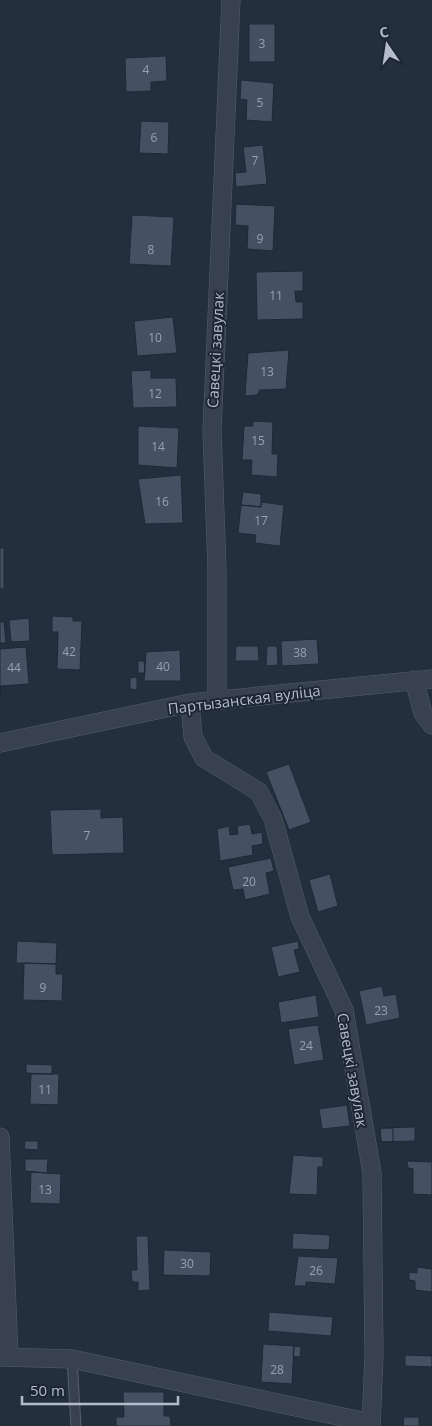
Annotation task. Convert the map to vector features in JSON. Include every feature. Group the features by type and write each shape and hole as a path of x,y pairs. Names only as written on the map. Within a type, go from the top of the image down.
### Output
{"street":[{"name":"Савецкі завулак","path":"217,699 217,569 212,431 231,0"},
{"name":"Партызанская вуліца","path":"0,743 190,703 432,678"},
{"path":"414,680 423,713 432,725"},
{"name":"Савецкі завулак","path":"190,703 193,737 204,758 258,792 269,812 300,917 344,1010 372,1174 374,1355 371,1425"},
{"path":"0,1137 4,1357 72,1359 371,1425"}],"lane":[{"path":"72,1359 76,1426"}],"building":[{"path":"249,24 275,24 275,62 249,62"},
{"path":"166,56 167,81 151,82 151,91 126,92 125,58"},
{"path":"241,80 274,83 272,122 246,120 247,100 240,99"},
{"path":"141,121 169,122 168,154 139,153"},
{"path":"263,145 267,184 236,187 235,173 246,172 243,147"},
{"path":"236,204 275,206 273,251 247,249 248,226 235,225"},
{"path":"132,215 174,217 171,266 129,264"},
{"path":"303,271 303,291 295,291 296,302 303,302 303,319 257,320 256,272"},
{"path":"173,317 177,353 137,356 134,321"},
{"path":"289,350 286,389 260,390 257,395 245,396 248,353"},
{"path":"151,370 151,378 176,378 177,407 133,408 131,371"},
{"path":"253,421 273,422 272,454 278,454 277,477 251,475 252,460 242,460 244,426 253,426"},
{"path":"138,426 179,428 177,468 138,465"},
{"path":"181,475 183,523 145,524 138,479"},
{"path":"243,492 261,494 261,507 241,505"},
{"path":"261,502 284,505 280,546 255,543 256,535 238,533 241,505 261,507"},
{"path":"0,548 4,548 4,589 0,589"},
{"path":"52,616 73,617 73,621 82,621 80,670 57,669 58,632 52,632"},
{"path":"29,618 30,641 11,642 9,620"},
{"path":"0,622 4,622 6,643 0,643"},
{"path":"317,639 319,664 282,666 281,641"},
{"path":"236,646 258,646 259,661 235,661"},
{"path":"267,646 277,646 278,665 266,666"},
{"path":"26,647 29,684 0,686 0,649"},
{"path":"180,650 181,681 144,681 146,652"},
{"path":"138,661 144,661 145,673 138,673"},
{"path":"137,677 137,690 130,689 130,678"},
{"path":"289,764 311,822 289,830 266,772"},
{"path":"101,809 101,818 123,817 124,853 52,855 50,810"},
{"path":"250,824 252,834 262,832 263,844 252,846 253,855 220,861 217,829 229,826 230,835 238,834 237,826"},
{"path":"271,858 274,871 266,873 270,894 245,900 243,889 233,890 228,867"},
{"path":"330,874 338,906 318,912 309,880"},
{"path":"17,941 57,943 56,964 16,963"},
{"path":"298,941 299,949 294,950 300,972 278,977 271,947"},
{"path":"24,963 56,964 56,974 63,974 62,1001 23,1000"},
{"path":"382,986 384,996 396,994 400,1018 366,1025 359,991"},
{"path":"316,995 319,1017 281,1023 278,1002"},
{"path":"318,1025 324,1060 294,1065 288,1029"},
{"path":"26,1064 52,1065 52,1074 26,1073"},
{"path":"31,1074 59,1074 58,1105 30,1104"},
{"path":"347,1105 350,1126 322,1129 319,1109"},
{"path":"415,1127 415,1141 381,1142 380,1128"},
{"path":"380,1128 393,1128 393,1142 381,1142"},
{"path":"25,1141 38,1141 38,1150 24,1149"},
{"path":"293,1155 323,1157 323,1167 318,1167 317,1195 289,1194"},
{"path":"25,1159 48,1159 47,1173 25,1171"},
{"path":"407,1161 432,1162 432,1195 413,1194 413,1169 408,1168"},
{"path":"31,1172 61,1174 60,1204 30,1203"},
{"path":"293,1233 330,1235 329,1250 292,1249"},
{"path":"136,1236 148,1236 150,1290 138,1291 138,1282 132,1282 131,1270 137,1270"},
{"path":"164,1250 211,1252 210,1276 163,1275"},
{"path":"298,1256 338,1258 335,1284 306,1282 306,1286 294,1286"},
{"path":"417,1267 432,1269 432,1292 415,1290 415,1281 409,1280 409,1272 417,1273"},
{"path":"269,1312 333,1317 331,1336 268,1331"},
{"path":"263,1344 294,1346 292,1384 261,1382"},
{"path":"294,1346 301,1347 300,1357 293,1356"},
{"path":"405,1355 432,1356 432,1367 405,1366"},
{"path":"123,1392 164,1392 164,1416 170,1416 171,1426 116,1426 116,1417 124,1417"},
{"path":"404,1417 419,1417 419,1426 403,1426"}]}
